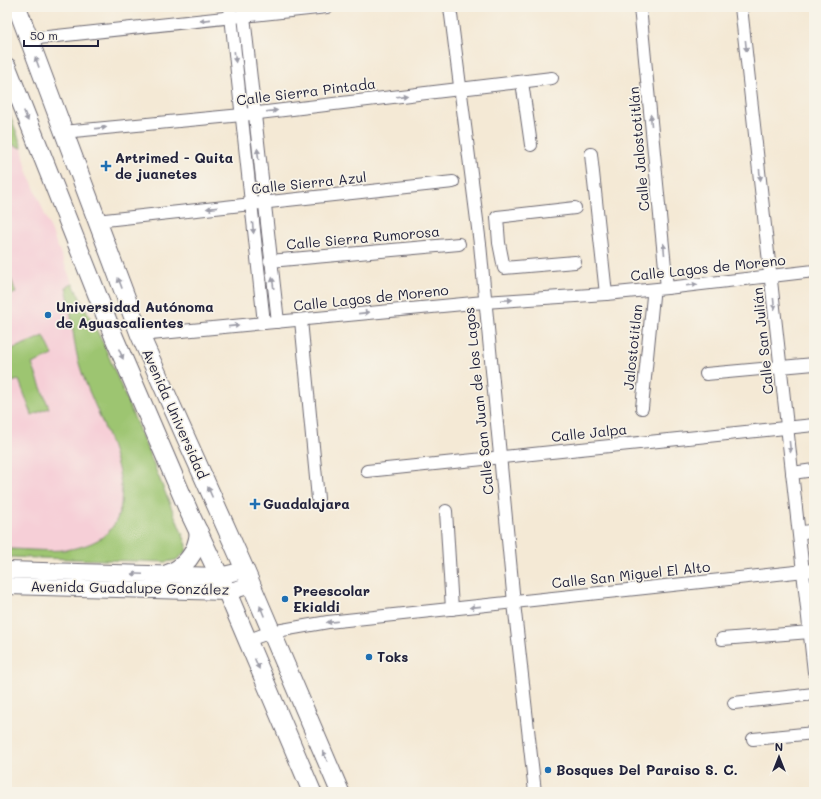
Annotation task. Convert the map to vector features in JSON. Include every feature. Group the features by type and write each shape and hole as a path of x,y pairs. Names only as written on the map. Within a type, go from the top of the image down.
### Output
{"main road":[{"name":"Avenida Universidad","path":"17,7 140,335 248,577 340,792"},
{"name":"Avenida Universidad","path":"7,67 78,242 114,338 223,584 246,641 312,792"},
{"path":"78,242 92,258 120,327 127,334 140,335"},
{"path":"165,575 178,569 189,560 196,547 199,532"},
{"name":"Avenida Guadalupe González","path":"7,570 115,581 223,584 248,577"},
{"name":"Avenida Guadalupe González","path":"7,586 115,581 165,575 223,584"},
{"path":"298,792 302,767"}],"street":[{"path":"29,39 230,12 327,7"},
{"name":"Calle San Juan de los Lagos","path":"450,7 480,244 484,302 514,603 535,792"},
{"name":"Calle Jalostotitlán","path":"640,7 667,288"},
{"name":"Calle San Julián","path":"742,7 799,533 808,570 810,632 814,672"},
{"path":"230,12 264,323"},
{"path":"243,12 278,322"},
{"name":"Calle Sierra Pintada","path":"63,132 254,113 552,78"},
{"path":"522,82 531,145"},
{"path":"591,154 606,294"},
{"name":"Calle Sierra Azul","path":"96,221 453,182"},
{"path":"575,208 497,217 499,243 504,268 575,262"},
{"path":"480,244 499,243"},
{"name":"Calle Sierra Rumorosa","path":"270,261 459,244"},
{"path":"481,259 502,257"},
{"name":"Calle Lagos de Moreno","path":"140,335 484,302 652,290 814,271"},
{"name":"Jalostotitlan","path":"642,408 650,331 652,290"},
{"path":"301,320 318,499"},
{"path":"706,374 814,364"},
{"name":"Calle Jalpa","path":"367,471 787,429 814,425"},
{"path":"792,473 814,470"},
{"path":"446,511 452,610"},
{"path":"799,533 814,530"},
{"name":"Calle San Miguel El Alto","path":"246,641 271,632 328,622 452,610 808,570"},
{"path":"722,639 810,632"},
{"path":"734,703 814,694"},
{"path":"753,740 814,733"}],"shaded area":[{"name":"Universidad Autónoma de Aguascalientes","path":"7,107 22,147 27,170 71,280 104,345 187,545 166,562 7,557"}],"green space":[{"path":"7,107 22,147 22,148 7,143"},
{"path":"7,267 16,293 7,296"},
{"path":"73,284 104,345 187,545 186,552 176,560 166,562 7,557 7,549 51,551 76,548 103,537 117,519 121,497 119,472 111,445 90,394 79,362 74,341 66,287"},
{"path":"44,336 53,355 32,364 49,408 32,415 19,380 8,383 7,381 7,351"}],"place":[{"name":"Artrimed - Quita de juanetes","path":"106,166"},
{"name":"Universidad Autónoma de Aguascalientes","path":"48,315"},
{"name":"Guadalajara","path":"255,504"},
{"name":"Preescolar Ekialdi","path":"285,599"},
{"name":"Toks","path":"369,657"},
{"name":"Bosques Del Paraiso S. C.","path":"548,770"}]}
